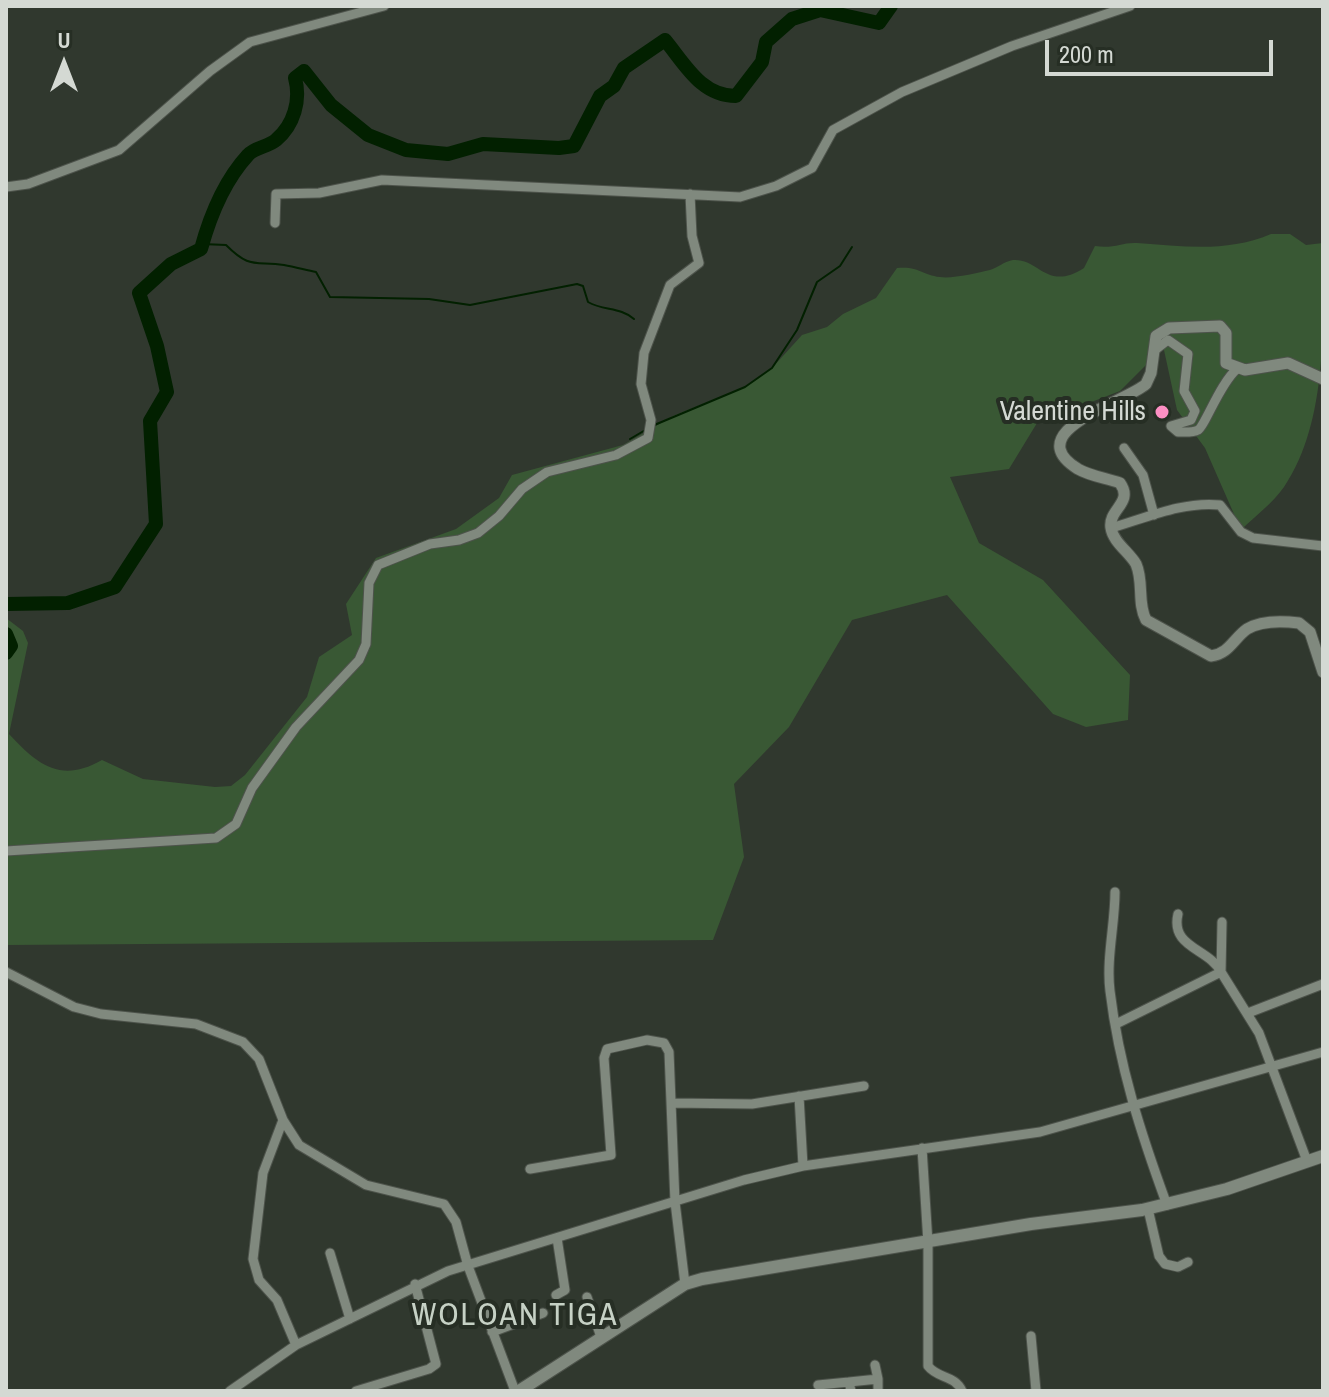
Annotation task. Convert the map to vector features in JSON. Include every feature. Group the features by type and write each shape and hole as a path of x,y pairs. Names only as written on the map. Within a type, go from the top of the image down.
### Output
{"main road":[{"path":"517,1391 685,1284 714,1275 1031,1224 1148,1209 1323,1156"}],"street":[{"path":"6,187 28,184 119,150 210,71 250,42 384,6"},
{"path":"275,223 276,194 319,193 382,180 622,194 740,197 776,186 812,168 826,139 842,124 902,92 1012,46 1130,6"},
{"path":"6,851 216,838 236,824 252,788 296,727 359,660 366,644 369,583 378,565 430,544 459,540 478,533 499,516 522,489 547,472 616,455 648,438 651,420 641,384 644,353 670,285 699,263 692,236 690,194"},
{"path":"1323,379 1288,363 1237,369 1226,363 1226,333 1215,324 1163,330 1156,336 1149,379 1140,390 1075,421 1062,436 1064,456 1076,468 1120,483 1123,488 1124,500 1113,514 1111,528 1136,564 1143,614 1151,625 1217,656 1249,628 1272,622 1299,623 1310,632 1323,672"},
{"path":"1155,350 1168,340 1188,354 1184,391 1195,411 1191,420 1171,426 1178,432 1195,431 1202,427 1217,391 1237,369"},
{"path":"1124,448 1143,475 1154,515"},
{"path":"1111,528 1193,504 1220,505 1241,532 1253,538 1323,546"},
{"path":"1115,892 1109,988 1131,1106 1167,1205"},
{"path":"1178,914 1176,924 1183,941 1213,959 1248,1013 1272,1066 1307,1161"},
{"path":"1221,972 1222,922"},
{"path":"6,972 43,993 88,1011 180,1021 243,1042 259,1059 283,1120 299,1145 366,1185 444,1204 456,1222 468,1266 517,1391"},
{"path":"1116,1024 1221,972"},
{"path":"1248,1013 1323,984"},
{"path":"530,1169 611,1155 604,1058 612,1045 647,1040 664,1043 669,1052 675,1202 685,1284"},
{"path":"230,1391 296,1345 415,1284 557,1238 803,1166 1040,1132 1323,1052"},
{"path":"671,1103 752,1104 864,1086"},
{"path":"799,1096 803,1166"},
{"path":"283,1120 263,1173 253,1259 259,1280 277,1300 296,1345"},
{"path":"922,1148 928,1243 928,1366 937,1375 956,1381 962,1391"},
{"path":"1148,1209 1159,1256 1165,1264 1178,1267 1188,1262"},
{"path":"556,1295 565,1290 557,1238"},
{"path":"330,1253 350,1319"},
{"path":"356,1391 429,1369 436,1364 415,1284"},
{"path":"587,1297 601,1337"},
{"path":"492,1332 543,1313"},
{"path":"1031,1336 1036,1391"},
{"path":"875,1365 878,1391"},
{"path":"818,1385 850,1386 878,1379"}],"green space":[{"path":"1271,234 1290,234 1306,245 1323,243 1320,369 1309,432 1299,461 1280,493 1241,530 1205,448 1177,410 1159,327 1152,359 1120,391 1037,423 1009,469 950,477 979,543 1043,580 1130,675 1128,720 1086,727 1053,714 947,595 852,620 789,727 734,784 744,857 713,940 6,945 6,618 23,631 28,643 9,734 29,754 50,767 62,770 87,767 102,760 143,779 231,786 245,775 307,697 319,657 352,635 346,604 376,558 456,529 499,498 512,475 623,445 673,416 745,387 772,368 802,335 827,327 843,314 876,298 897,268 951,277 990,270 1013,260 1061,277 1084,268 1095,246 1132,243 1221,246"}],"waterway":[{"path":"6,604 68,603 115,587 156,524 150,421 167,392 157,346 139,293 171,264 201,249 219,199 232,176 251,152 276,140 292,120 296,103 295,78 304,71 331,105 368,135 406,150 448,154 483,144 559,148 574,146 600,96 614,86 624,68 665,40 703,85 724,95 736,96 762,62 766,42 792,19 820,10 879,23 891,6"},
{"path":"202,244 226,245 247,261 316,272 330,297 429,299 470,305 577,284 583,286 588,302 634,319"},
{"path":"652,426 745,387 772,368 797,330 817,282 840,266 852,247"},
{"path":"630,439 647,429"},
{"path":"6,634 11,646 6,653"}],"place":[{"name":"Valentine Hills","path":"1162,412"}],"district":[{"name":"WOLOAN TIGA","path":"515,1316"}]}
